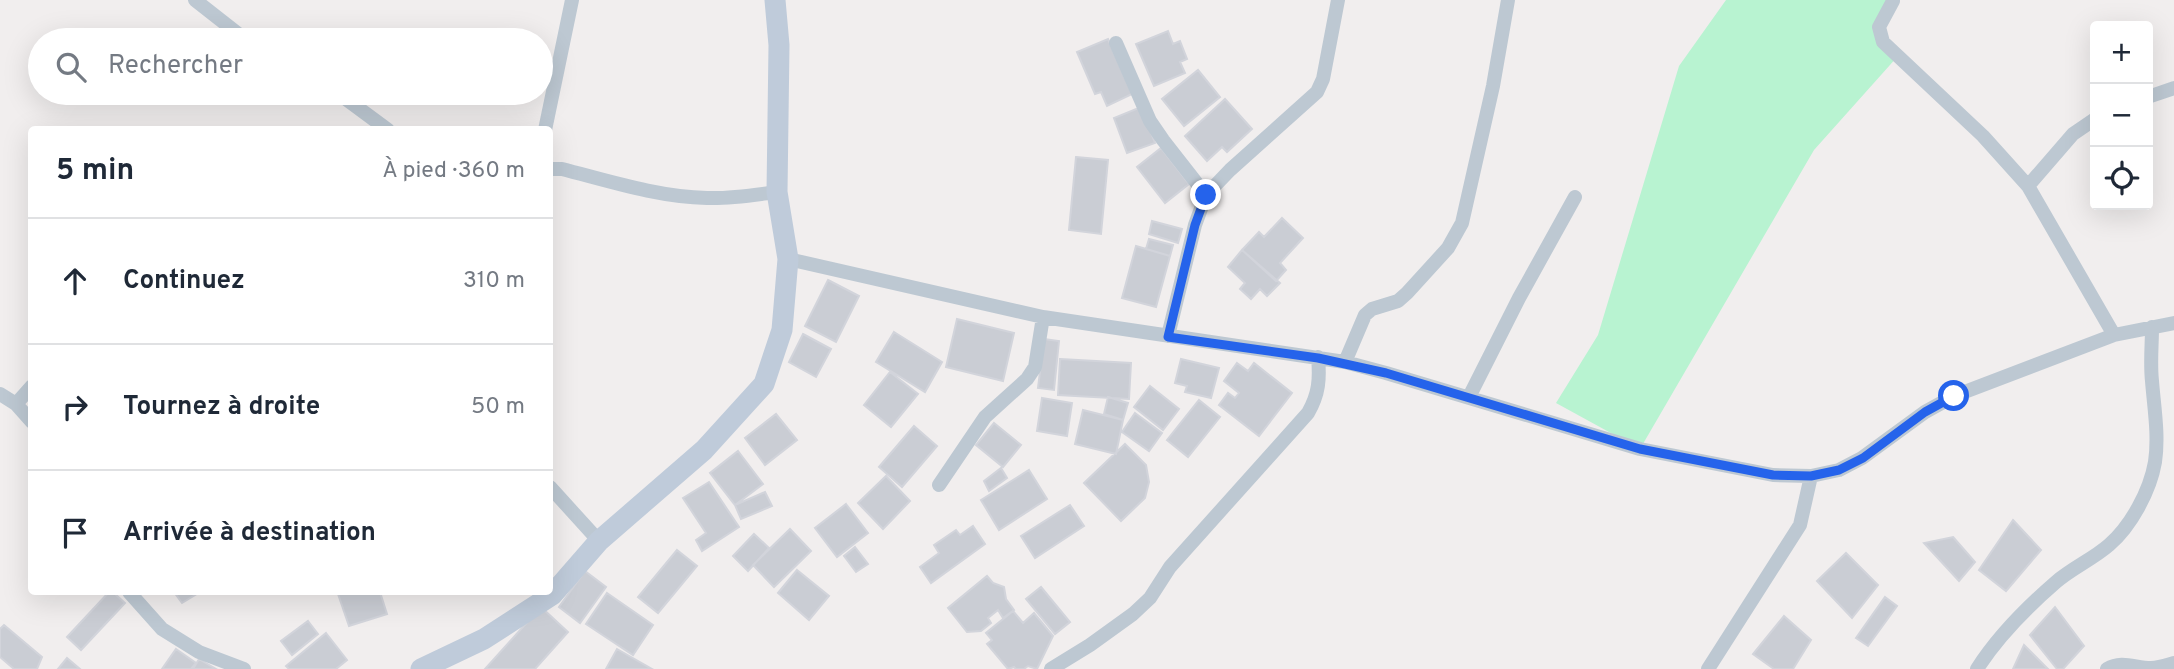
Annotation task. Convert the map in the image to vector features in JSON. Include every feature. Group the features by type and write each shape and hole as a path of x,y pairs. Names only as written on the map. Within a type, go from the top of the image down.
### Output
{"street":[{"path":"195,0 231,28"},
{"path":"553,91 572,0"},
{"path":"553,594 599,541 704,450 764,384 782,330 788,259 777,192 779,45 775,0"},
{"path":"1168,337 1195,225 1206,195 1317,92 1323,79 1338,0"},
{"path":"1345,362 1365,314 1398,301 1408,293 1448,248 1462,223 1493,86 1508,0"},
{"path":"1893,1 1880,27 1883,42 1983,136 2028,186 2114,334"},
{"path":"1116,43 1150,121 1206,195"},
{"path":"2153,95 2174,88"},
{"path":"354,105 383,126"},
{"path":"546,126 550,105"},
{"path":"2028,186 2073,134 2090,122"},
{"path":"553,169 641,190 704,198 732,198 777,192"},
{"path":"1469,397 1574,197"},
{"path":"788,259 1043,317 1345,362 1640,449 1773,475 1811,476 1839,470 1863,458 1925,412 1954,396 2114,334 2174,323"},
{"path":"939,485 985,417 1027,379 1035,367 1043,317"},
{"path":"1977,669 1987,652 2013,622 2058,580 2109,545 2130,522 2150,482 2155,461 2156,419 2151,378 2152,327"},
{"path":"1051,669 1090,646 1150,598 1170,567 1308,413 1316,400 1320,384 1318,358"},
{"path":"16,404 28,390"},
{"path":"0,394 16,404 28,418"},
{"path":"1708,669 1800,525 1811,476"},
{"path":"553,490 599,541"},
{"path":"132,595 162,629 199,652 244,669"},
{"path":"421,669 484,639 552,595"},
{"path":"2107,669 2113,665 2152,668 2174,663"}],"green space":[{"path":"1726,0 1893,0 1879,27 1898,56 1814,150 1640,449 1556,403 1598,335 1679,66"}],"building":[{"path":"1168,31 1173,44 1180,41 1187,59 1180,62 1185,73 1154,86 1136,44"},
{"path":"1108,39 1132,94 1107,106 1101,92 1095,94 1077,52"},
{"path":"1198,70 1220,97 1184,126 1162,99"},
{"path":"1225,99 1252,129 1227,152 1222,147 1207,161 1185,136"},
{"path":"1141,107 1155,143 1127,153 1114,118"},
{"path":"1161,148 1189,184 1165,203 1137,167"},
{"path":"1076,157 1108,160 1101,234 1069,230"},
{"path":"1282,218 1303,238 1280,263 1286,270 1276,281 1242,250 1259,232 1264,237"},
{"path":"1152,221 1182,229 1178,243 1149,234"},
{"path":"1149,239 1173,245 1170,256 1146,249"},
{"path":"1136,246 1170,256 1156,307 1122,298"},
{"path":"1242,250 1280,283 1267,296 1260,289 1251,299 1240,289 1245,283 1228,267"},
{"path":"828,280 859,296 836,342 805,326"},
{"path":"957,319 1014,333 1003,381 946,367"},
{"path":"894,332 942,362 925,392 876,362"},
{"path":"803,334 831,349 816,377 789,362"},
{"path":"1044,339 1059,341 1054,390 1038,388"},
{"path":"1060,359 1131,363 1129,399 1058,395"},
{"path":"1181,359 1219,368 1211,398 1185,392 1187,386 1175,383"},
{"path":"1237,363 1248,371 1254,363 1292,393 1259,436 1219,405 1228,393 1235,398 1239,393 1224,381"},
{"path":"890,372 918,394 891,427 864,405"},
{"path":"1150,386 1179,409 1163,430 1134,407"},
{"path":"1108,397 1128,403 1123,420 1104,414"},
{"path":"1042,398 1072,403 1067,436 1037,431"},
{"path":"1199,400 1220,417 1188,457 1167,440"},
{"path":"1083,410 1123,420 1116,454 1075,444"},
{"path":"1135,413 1162,433 1149,451 1122,432"},
{"path":"776,414 797,440 765,465 745,438"},
{"path":"994,423 1021,445 1003,467 976,445"},
{"path":"914,426 937,446 902,487 879,467"},
{"path":"1125,444 1146,465 1149,482 1145,498 1121,521 1084,483"},
{"path":"738,451 763,484 735,505 710,473"},
{"path":"1001,468 1007,478 989,491 984,481"},
{"path":"1029,470 1047,499 999,530 981,500"},
{"path":"886,476 910,501 883,529 858,503"},
{"path":"709,482 739,527 702,551 696,540 706,533 683,498"},
{"path":"765,492 772,506 741,519 735,505"},
{"path":"846,504 868,533 837,557 815,528"},
{"path":"1070,505 1084,526 1035,558 1021,536"},
{"path":"2013,520 2041,550 2006,591 1979,570"},
{"path":"973,526 985,544 931,583 920,567 939,553 934,545 956,530 960,535"},
{"path":"790,529 811,551 774,587 753,565"},
{"path":"754,534 769,548 748,571 733,556"},
{"path":"1953,537 1975,562 1959,581 1924,543"},
{"path":"855,547 868,564 856,572 844,556"},
{"path":"677,550 697,566 658,613 638,597"},
{"path":"1846,553 1878,585 1852,618 1817,581"},
{"path":"797,570 829,596 809,620 778,593"},
{"path":"585,571 606,587 580,623 559,607"},
{"path":"987,576 993,583 1004,587 1006,599 1014,610 1003,618 998,610 988,618 991,623 981,631 967,632 948,608"},
{"path":"1041,587 1070,622 1055,634 1026,599"},
{"path":"607,593 653,625 633,655 586,624"},
{"path":"106,595 116,595 125,603 81,650 67,637"},
{"path":"176,595 195,595 182,603"},
{"path":"338,595 381,595 387,614 349,626"},
{"path":"1885,597 1897,606 1868,646 1856,638"},
{"path":"541,607 568,632 535,669 485,669"},
{"path":"2055,607 2084,646 2063,669 2057,669 2030,635"},
{"path":"1013,611 1023,623 1034,613 1053,636 1037,669 1028,666 1024,669 1008,669 987,644 992,640 986,633"},
{"path":"1784,616 1811,640 1793,669 1774,669 1753,654"},
{"path":"308,621 318,634 292,655 281,641"},
{"path":"4,625 42,657 37,669 14,669 0,657 0,629"},
{"path":"326,633 347,660 336,669 289,669 286,666"},
{"path":"2024,645 2048,669 2013,669"},
{"path":"176,649 196,663 191,669 162,669"},
{"path":"617,649 652,669 606,669"},
{"path":"67,658 80,669 58,669"},
{"path":"199,659 216,669 193,669"}],"route":[{"path":"1206,195 1195,225 1168,337 1345,362 1640,449 1773,475 1811,476 1839,470 1863,458 1925,412 1954,396"}]}
